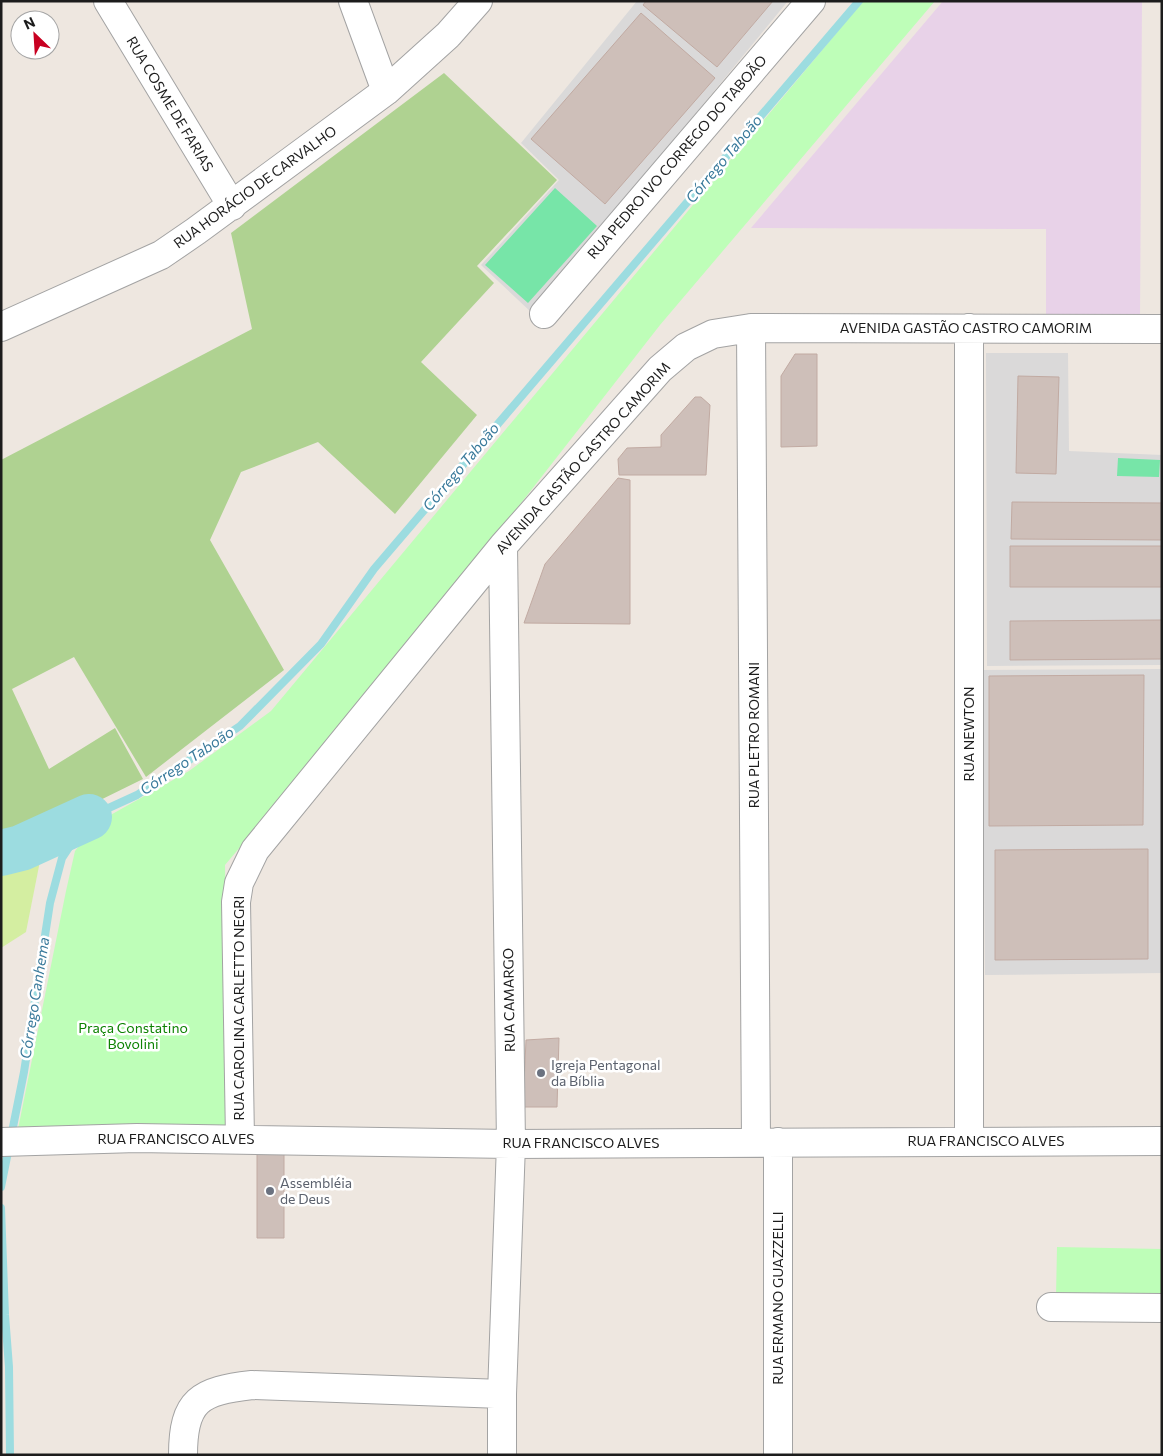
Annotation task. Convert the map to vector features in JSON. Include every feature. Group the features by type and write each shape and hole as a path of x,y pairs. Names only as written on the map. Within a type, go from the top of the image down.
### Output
{"street":[{"name":"RUA COSME DE FARIAS","path":"108,1 232,206"},
{"path":"353,1 386,92"},
{"name":"RUA HORÁCIO DE CARVALHO","path":"1,326 161,255 232,206 386,92 448,35 478,1"},
{"name":"RUA PEDRO IVO CORREGO DO TABOÃO","path":"544,314 811,1"},
{"name":"AVENIDA GASTÃO CASTRO CAMORIM","path":"255,850 502,546 660,369 686,347 713,334 751,328 1162,329"},
{"name":"RUA PLETRO ROMANI","path":"751,328 767,1142"},
{"name":"RUA NEWTON","path":"969,1141 970,328"},
{"name":"RUA CAMARGO","path":"502,546 511,1144 502,1394 502,1455"},
{"name":"RUA CAROLINA CARLETTO NEGRI","path":"240,1139 236,902 239,883 255,850"},
{"name":"RUA FRANCISCO ALVES","path":"1,1142 138,1138 511,1144 1162,1141"},
{"name":"RUA ERMANO GUAZZELLI","path":"767,1142 778,1455"},
{"path":"1051,1307 1162,1308"},
{"path":"183,1455 183,1436 187,1419 194,1406 204,1396 223,1388 252,1385 502,1394"}],"shaded area":[{"path":"637,1 788,1 532,313 481,265 559,180 521,143"},
{"path":"943,1 1142,1 1140,319 1046,318 1046,229 751,228"},
{"path":"986,353 1068,353 1069,451 1162,455 1162,665 987,666"},
{"path":"1162,669 1162,973 985,975 982,670"}],"green space":[{"name":"Praça Constatino Bovolini","path":"863,1 935,1 660,325 408,648 225,865 228,1136 18,1129 75,851 98,822 189,771 271,711"},
{"path":"444,73 557,180 477,266 494,283 421,362 477,415 395,514 318,442 241,472 210,540 284,670 146,777 74,657 12,689 49,769 115,728 143,779 21,839 1,840 1,460 252,329 231,233"},
{"path":"555,188 597,226 528,303 485,265"},
{"path":"1118,458 1160,460 1159,477 1117,476"},
{"path":"40,861 26,932 1,948 1,873"},
{"path":"1057,1247 1162,1249 1162,1298 1056,1296"}],"building":[{"path":"646,1 773,1 717,67 643,5"},
{"path":"641,13 715,78 605,204 531,139"},
{"path":"795,354 817,354 817,446 781,447 781,376"},
{"path":"1018,376 1059,377 1056,474 1016,473"},
{"path":"695,397 701,397 710,405 706,475 619,475 618,459 627,448 661,447 661,435"},
{"path":"618,478 630,480 630,624 524,623 545,564"},
{"path":"1012,502 1162,503 1162,540 1011,539"},
{"path":"1010,546 1162,546 1162,587 1010,587"},
{"path":"1162,620 1162,659 1010,660 1010,621"},
{"path":"1144,675 1143,825 989,826 989,676"},
{"path":"1148,849 1148,959 995,960 995,850"},
{"name":"Igreja Pentagonal da Bíblia","path":"559,1038 557,1107 523,1107 526,1040"},
{"name":"Assembléia de Deus","path":"257,1144 284,1144 284,1238 257,1238"}],"waterway":[{"name":"Córrego Taboão","path":"1,1187 24,1072 50,903 62,858 89,817 137,795 240,726 321,644 374,569 859,1"},
{"name":"Córrego Taboão","path":"1,853 21,848 89,817"},
{"name":"Córrego Canhema","path":"1,1208 9,1367 10,1455"}],"place":[{"name":"Igreja Pentagonal da Bíblia","path":"541,1073"},
{"name":"Assembléia de Deus","path":"270,1191"}]}
